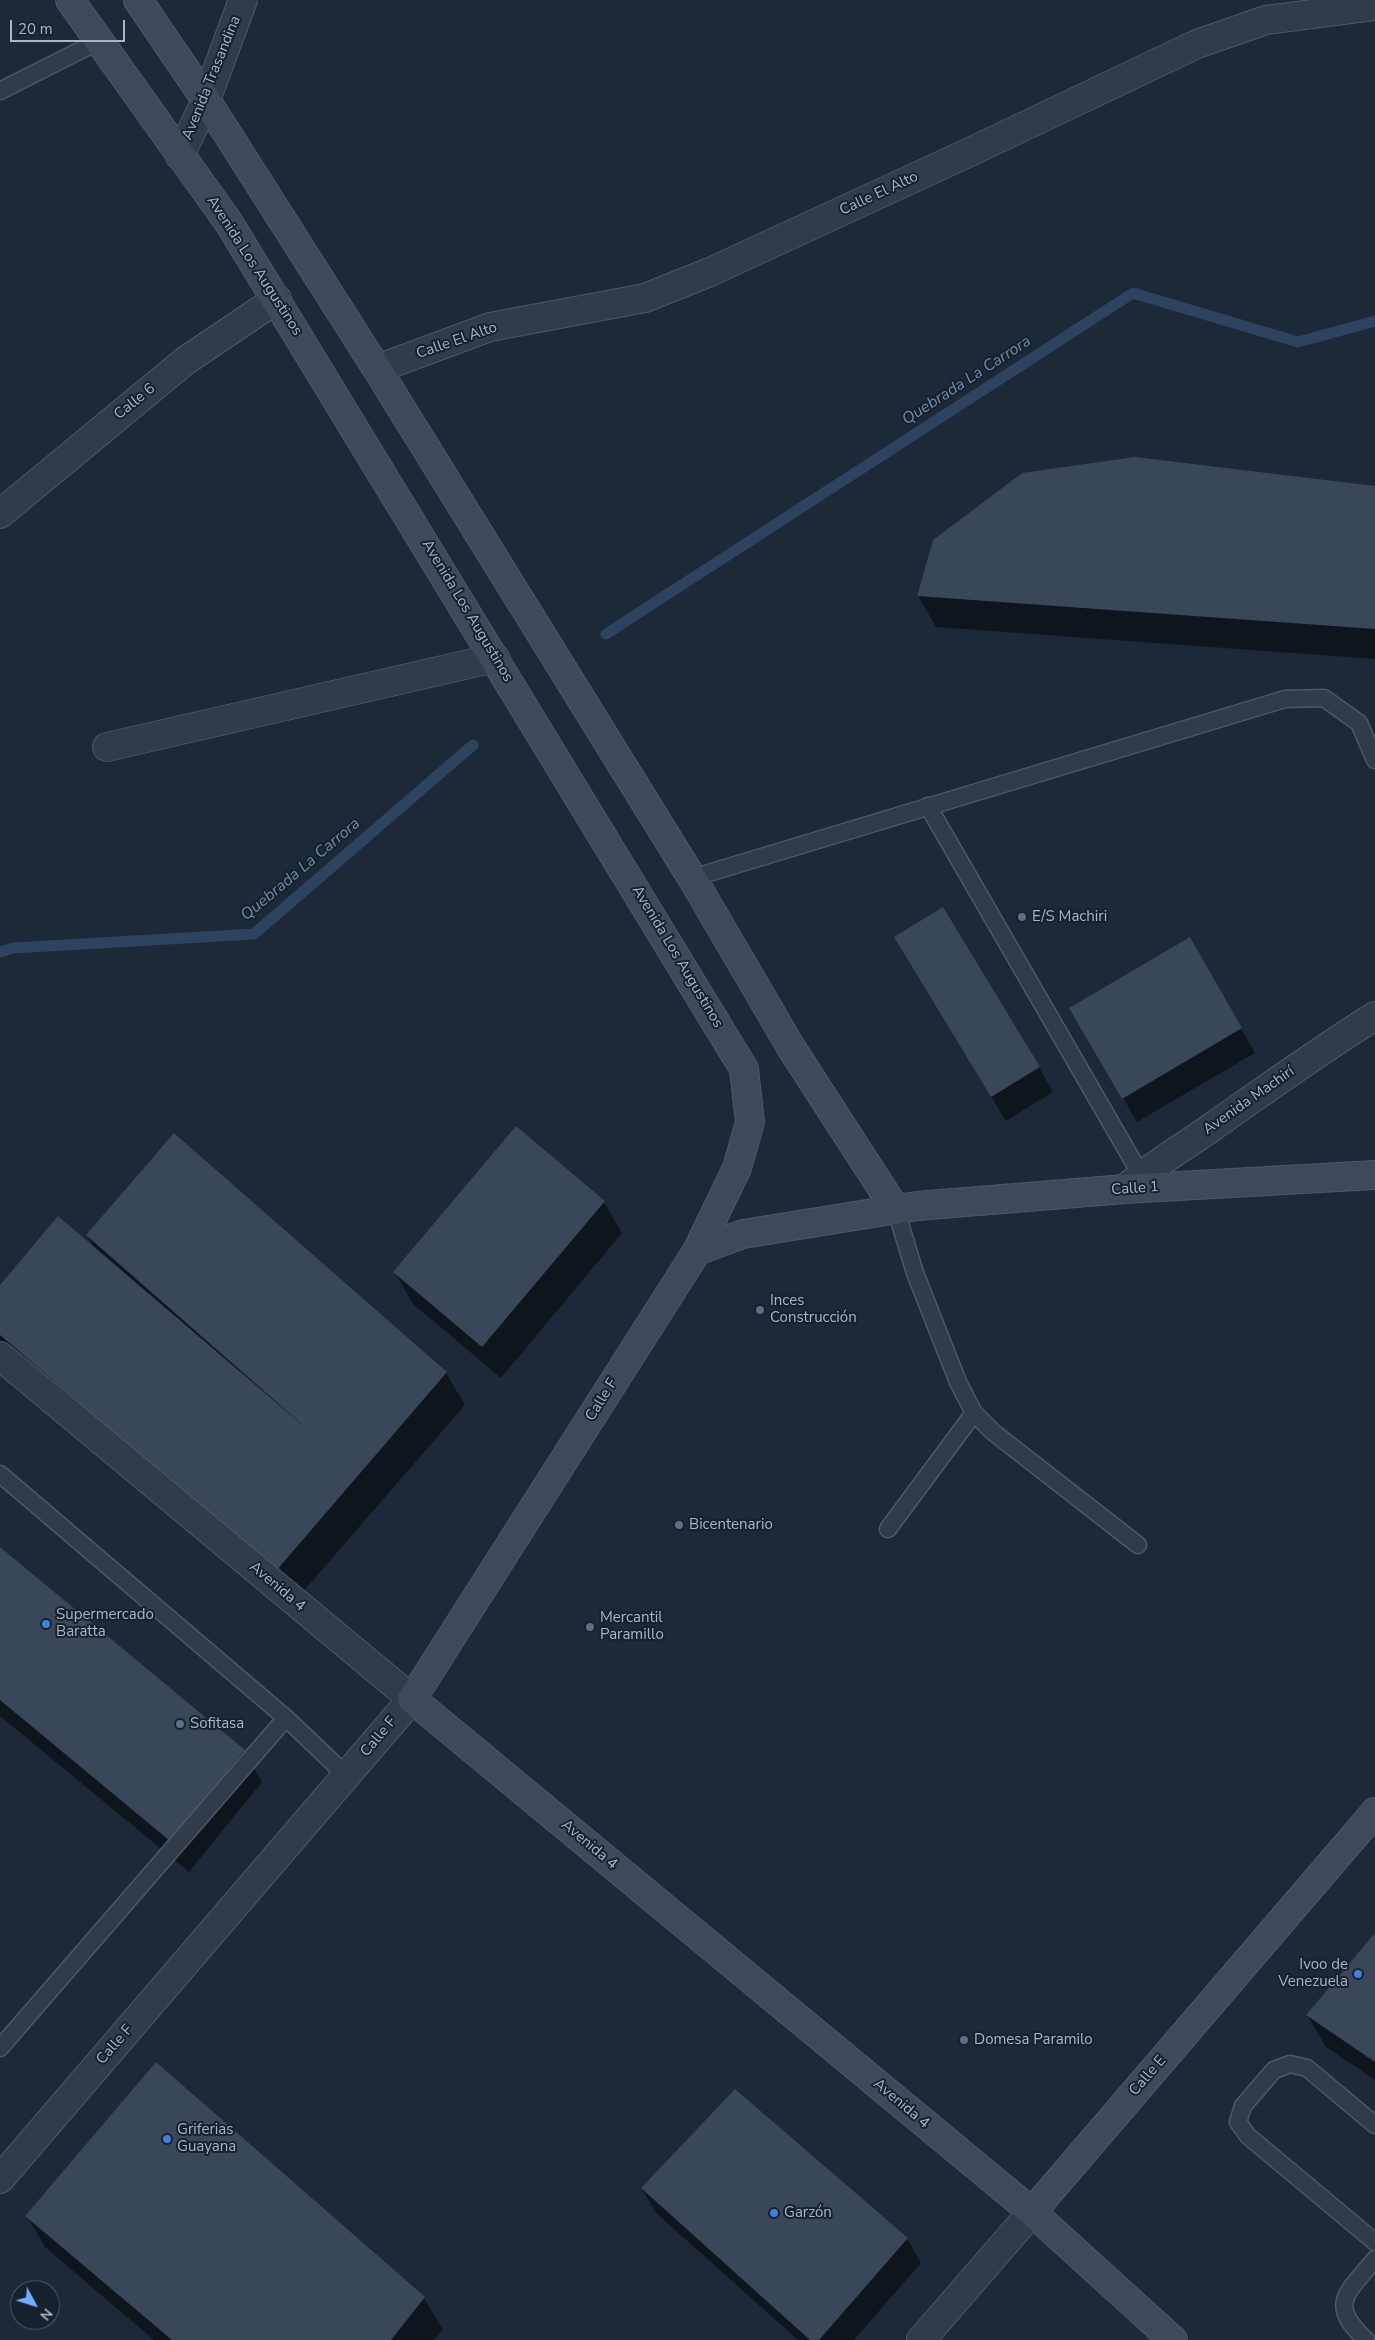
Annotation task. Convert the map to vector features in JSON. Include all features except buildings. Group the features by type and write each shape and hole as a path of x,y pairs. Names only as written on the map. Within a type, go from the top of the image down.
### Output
{"main road":[{"name":"Avenida Los Augustinos","path":"70,0 229,223 277,299 744,1069 750,1122 737,1168 697,1251"},
{"path":"138,0 206,100 377,369 692,878 792,1049 896,1210"},
{"name":"Calle 1","path":"697,1251 743,1234 917,1206 1133,1182 1375,1175"},
{"name":"Calle F","path":"412,1699 697,1251"},
{"name":"Avenida 4","path":"412,1699 1032,2212 1173,2340"},
{"name":"Calle E","path":"1032,2212 1375,1812"}],"street":[{"name":"Avenida Trasandina","path":"180,156 206,100 243,0"},
{"name":"Calle El Alto","path":"377,369 490,327 644,298 710,272 970,152 1197,44 1266,20 1375,6"},
{"name":"Calle 6","path":"0,514 185,361 277,299"},
{"path":"107,747 495,658"},
{"name":"Avenida Machirí","path":"1133,1182 1317,1052 1375,1016"},
{"name":"Avenida 4","path":"0,1356 412,1699"},
{"name":"Calle F","path":"0,2179 412,1699"},
{"name":"Calle E","path":"921,2340 1032,2212"}],"lane":[{"path":"0,91 98,41"},
{"path":"692,878 1286,699 1324,698 1359,723 1375,760"},
{"path":"928,806 1133,1182"},
{"path":"896,1210 914,1273 958,1382 974,1413 993,1432 1138,1545"},
{"path":"888,1530 974,1413"},
{"path":"0,1474 286,1718 347,1776"},
{"path":"0,2048 286,1718"},
{"path":"1375,2126 1307,2068 1290,2064 1274,2070 1243,2106 1238,2122 1248,2136 1375,2242"},
{"path":"1366,2340 1350,2324 1343,2309 1347,2294 1375,2259"}],"waterway":[{"name":"Quebrada La Carrora","path":"606,634 1133,293 1298,342 1375,321"},
{"name":"Quebrada La Carrora","path":"0,952 13,948 254,934 473,745"}],"place":[{"name":"E/S Machiri","path":"1022,917"},
{"name":"Inces Construcción","path":"760,1310"},
{"name":"Bicentenario","path":"679,1525"},
{"name":"Supermercado Baratta","path":"46,1624"},
{"name":"Mercantil Paramillo","path":"590,1627"},
{"name":"Sofitasa","path":"180,1724"},
{"name":"Ivoo de Venezuela","path":"1358,1974"},
{"name":"Domesa Paramilo","path":"964,2040"},
{"name":"Griferias Guayana","path":"167,2139"},
{"name":"Garzón","path":"774,2213"}]}
